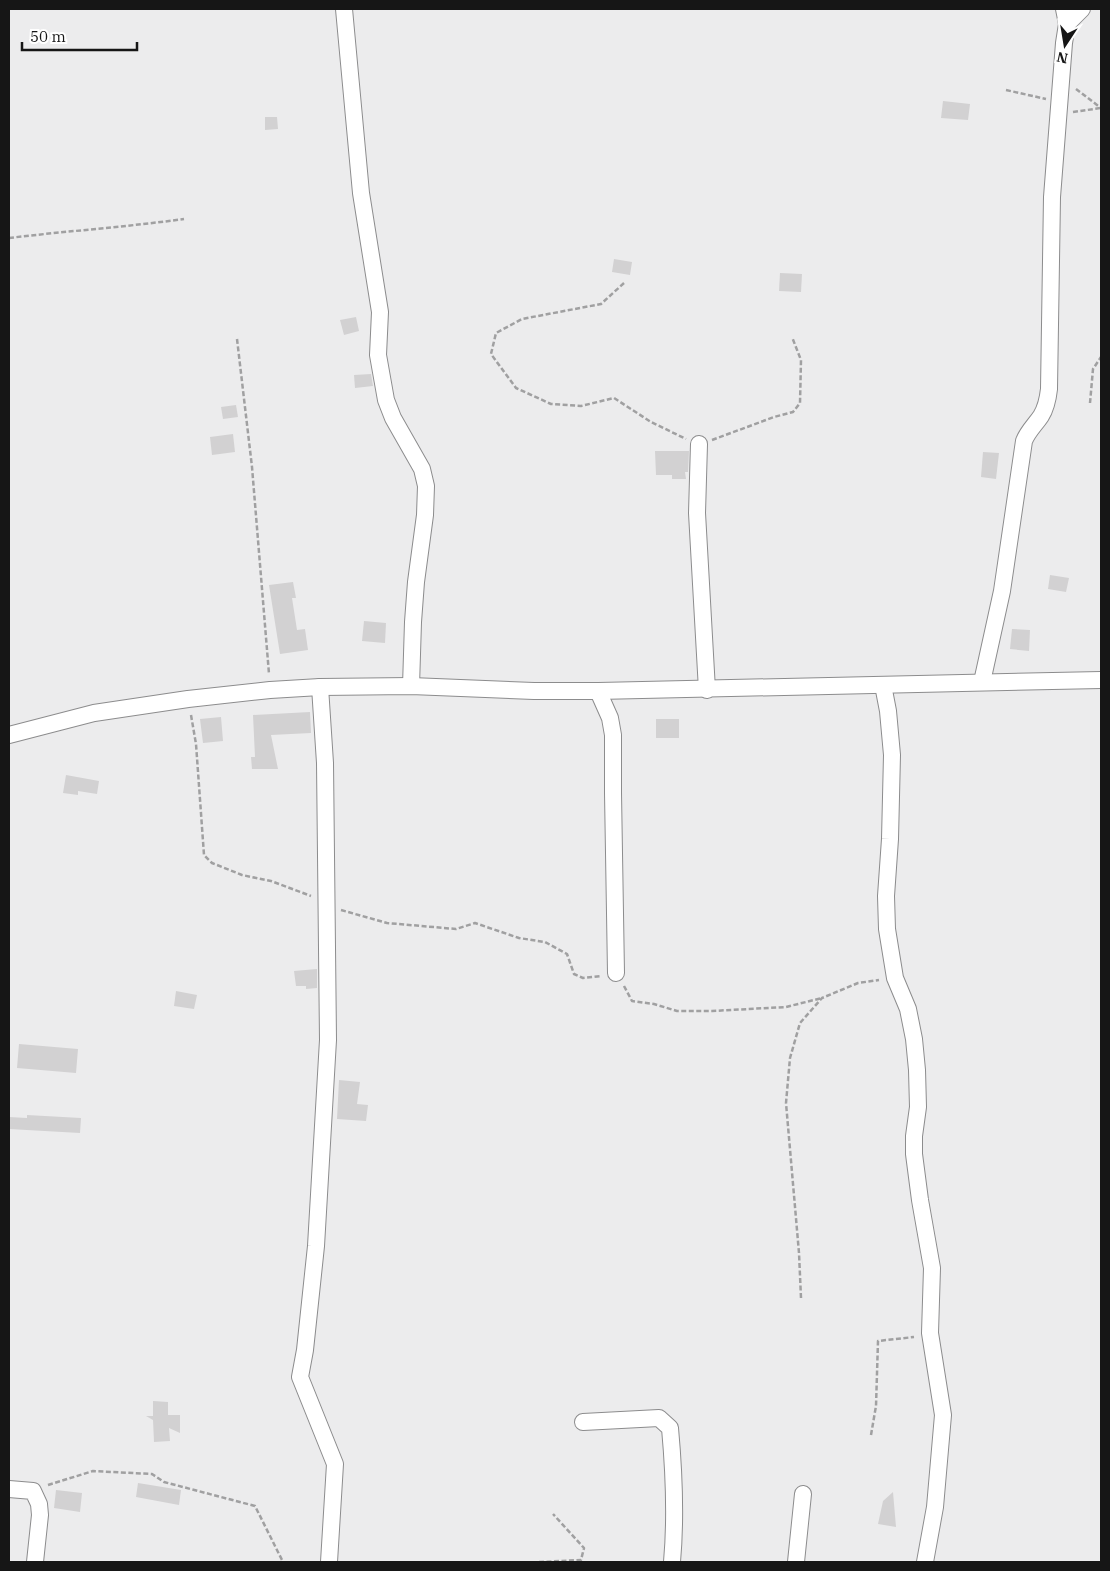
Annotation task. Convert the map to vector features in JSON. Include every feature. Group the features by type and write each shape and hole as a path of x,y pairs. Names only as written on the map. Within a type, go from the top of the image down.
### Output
{"street":[{"path":"344,9 360,193 380,312 378,355 386,400 393,418 422,469 426,486 425,515 413,622 411,686"},
{"path":"982,682 1002,591 1024,441 1041,416 1047,402 1049,389 1052,197 1062,80 1065,16 1082,9"},
{"path":"699,444 697,513 708,690"},
{"path":"9,735 94,714 188,699 270,690 320,687 411,686 534,691 598,691 1101,680"},
{"path":"883,685 888,711 892,755 890,839 886,896 887,929 895,978 908,1009 914,1039 918,1107 914,1136 914,1154 932,1268 930,1332 943,1415 935,1507 925,1562"},
{"path":"320,687 325,762 328,1040 316,1246 305,1350 300,1377 335,1464 328,1562"},
{"path":"598,691 613,725 614,735 616,973"},
{"path":"583,1422 659,1418 670,1428 673,1464 674,1530 672,1562"},
{"path":"9,1488 33,1491 39,1504 40,1515 35,1562"},
{"path":"796,1562 803,1494"}],"path":[{"path":"1062,80 1087,96 1101,108"},
{"path":"1006,90 1040,98 1059,108 1101,108"},
{"path":"9,238 102,227 138,226 184,219"},
{"path":"624,283 601,304 522,319 496,333 491,354 516,388 551,404 581,406 614,398 651,422 699,444 793,412 800,403 801,360 792,337"},
{"path":"237,339 252,467 270,690"},
{"path":"1090,403 1093,369 1101,357"},
{"path":"188,699 196,744 204,854 212,863 242,875 271,881 310,895 328,906 387,923 456,929 475,923 518,938 545,942 567,954 574,974 583,978 592,978 616,973 632,1001 677,1010 712,1011 786,1007 822,998 858,983 895,978"},
{"path":"801,1298 786,1103 790,1058 800,1023 822,998"},
{"path":"871,1435 876,1406 878,1342 919,1336 930,1332"},
{"path":"33,1491 93,1471 152,1474 164,1482 255,1506 283,1562"},
{"path":"539,1562 581,1560 584,1548 552,1514"}],"building":[{"path":"943,101 970,104 968,120 941,118"},
{"path":"265,117 277,117 278,129 265,130"},
{"path":"614,259 632,262 630,275 612,272"},
{"path":"780,273 802,274 801,292 779,291"},
{"path":"356,317 359,331 344,335 340,320"},
{"path":"371,374 373,386 355,388 354,375"},
{"path":"236,405 238,417 223,419 221,407"},
{"path":"233,434 235,452 212,455 210,437"},
{"path":"655,451 689,451 688,472 685,472 686,479 672,479 672,475 656,475"},
{"path":"983,452 999,453 996,479 981,477"},
{"path":"1050,575 1069,578 1066,592 1048,589"},
{"path":"293,582 296,598 292,598 297,630 305,629 308,650 280,654 269,585"},
{"path":"364,621 386,623 385,643 362,641"},
{"path":"1012,629 1030,630 1029,651 1010,649"},
{"path":"310,712 311,733 271,735 278,769 252,769 251,757 255,757 253,715"},
{"path":"221,717 223,741 203,743 200,719"},
{"path":"656,719 679,719 679,738 656,738"},
{"path":"66,775 99,781 97,794 78,791 78,795 63,793"},
{"path":"317,969 317,988 306,989 306,986 296,986 294,971"},
{"path":"176,991 197,995 194,1009 174,1006"},
{"path":"19,1044 78,1049 76,1073 17,1068"},
{"path":"339,1080 360,1082 357,1104 368,1105 366,1121 337,1119"},
{"path":"27,1115 81,1118 80,1133 9,1129 9,1117 27,1118"},
{"path":"153,1401 168,1402 168,1415 180,1415 180,1433 169,1428 170,1441 154,1442 153,1420 146,1416 153,1416"},
{"path":"138,1483 181,1490 179,1505 136,1497"},
{"path":"56,1490 82,1493 80,1512 54,1508"},
{"path":"893,1492 896,1527 878,1524 883,1501"}]}
